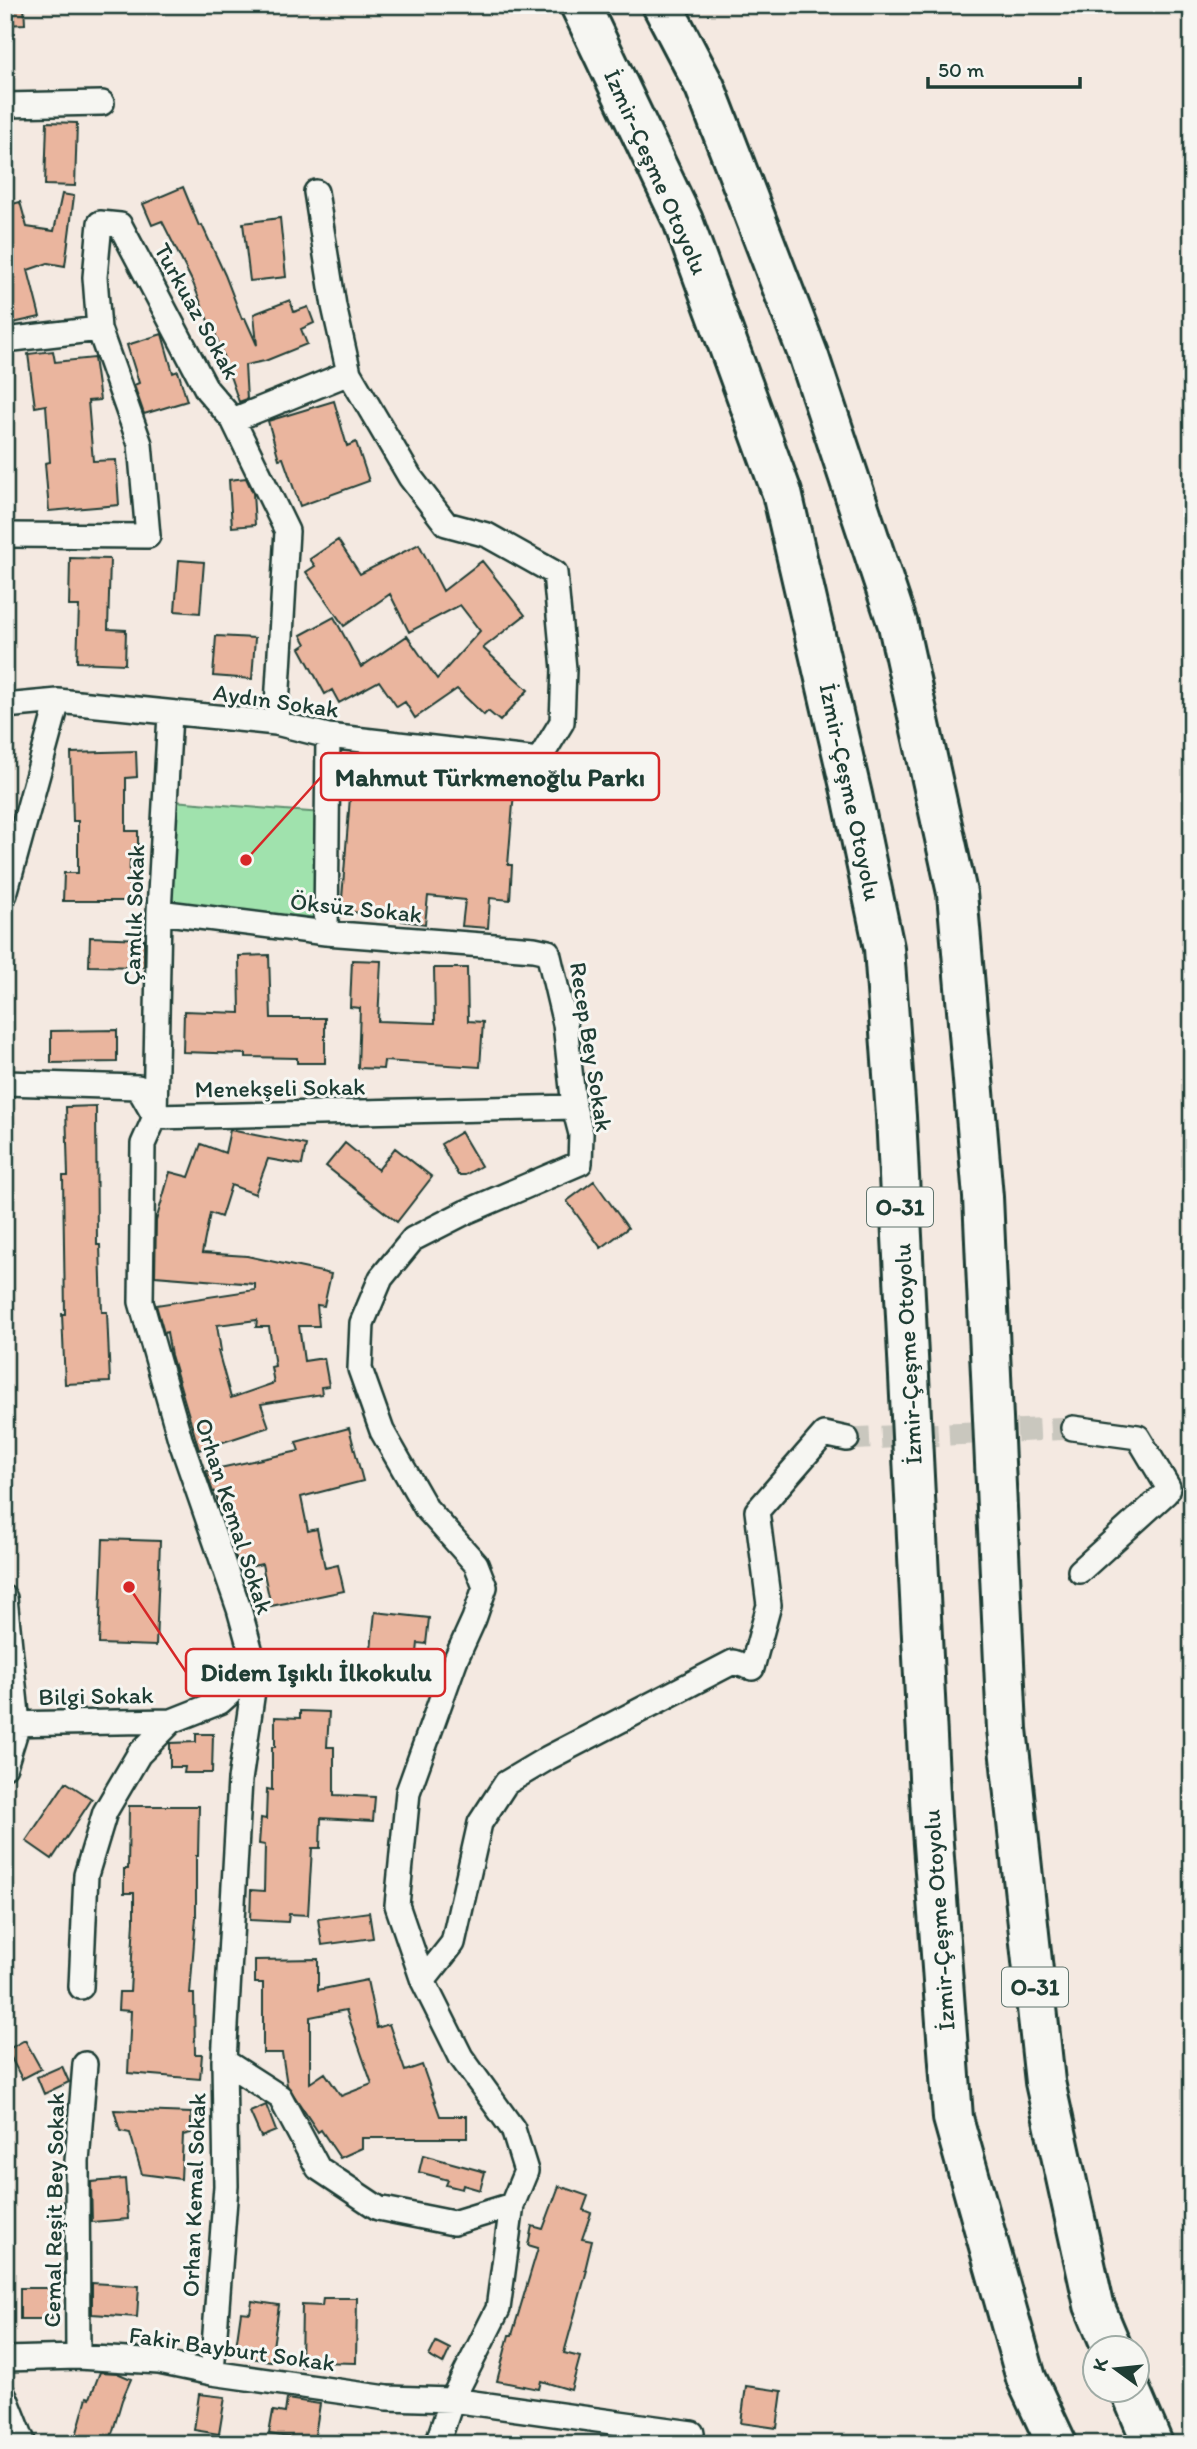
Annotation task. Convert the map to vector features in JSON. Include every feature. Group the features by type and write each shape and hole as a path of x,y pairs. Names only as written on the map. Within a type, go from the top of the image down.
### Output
{"highway":[{"name":"İzmir-Çeşme Otoyolu","path":"580,5 683,220 782,492 852,795 884,948 896,1115 931,1817 953,2118 1026,2378 1057,2444"},
{"name":"O-31","path":"662,5 705,87 794,318 890,600 898,625 957,893 983,1197 1010,1756 1045,2082 1094,2305 1106,2334"},
{"path":"1136,2404 1153,2444"}],"street":[{"path":"5,105 102,103"},
{"path":"276,723 287,531 233,420 349,373 334,306 316,192"},
{"name":"Turkuaz Sokak","path":"99,329 95,277 100,223 120,225 207,390 233,420"},
{"path":"5,340 99,329 140,444 148,536 5,535"},
{"name":"Aydın Sokak","path":"5,706 58,701 276,723 328,736 539,760 562,722 564,668 555,573 486,535 446,524 410,477 349,373"},
{"path":"5,894 58,701"},
{"name":"Çamlık Sokak","path":"155,1117 159,912 170,714"},
{"path":"326,933 328,736"},
{"name":"Öksüz Sokak","path":"159,912 326,933 548,952"},
{"name":"Recep Bey Sokak","path":"437,2444 452,2400 498,2309 512,2205 526,2171 513,2129 461,2057 424,1981 397,1905 408,1792 485,1587 476,1564 426,1508 382,1431 360,1369 362,1323 381,1278 413,1239 466,1212 580,1163 581,1134 574,1107 565,1024 548,952"},
{"path":"5,1083 138,1087 155,1117"},
{"name":"Menekşeli Sokak","path":"155,1117 574,1107"},
{"name":"Orhan Kemal Sokak","path":"155,1117 143,1144 141,1302 180,1440 239,1609 256,1670 240,1780 224,2061 226,2186 212,2373"},
{"path":"1073,1429 1138,1437 1168,1487 1166,1493 1080,1571"},
{"path":"424,1981 453,1942 480,1823 506,1783 548,1758 733,1662 752,1668 769,1605 757,1511 824,1434 847,1439"},
{"path":"5,1598 11,1724 5,1766"},
{"name":"Bilgi Sokak","path":"11,1724 172,1721 220,1702 256,1670"},
{"path":"81,1987 86,1875 105,1812 139,1754 172,1721"},
{"name":"Orhan Kemal Sokak","path":"224,2061 280,2096 318,2168 378,2208 453,2223 512,2205"},
{"name":"Cemal Reşit Bey Sokak","path":"78,2357 77,2161 85,2064"},
{"name":"Fakir Bayburt Sokak","path":"5,2359 78,2357 159,2362 212,2373 387,2398 452,2400 692,2433"},
{"path":"5,2396 24,2444"}],"green space":[{"path":"173,801 322,813 320,918 170,907"}],"building":[{"path":"5,5 24,5 25,24 5,25"},
{"path":"47,122 77,123 75,186 45,185"},
{"path":"183,187 199,226 202,225 225,275 242,319 245,318 257,345 254,314 290,300 294,312 308,307 314,323 301,329 307,344 265,361 245,365 247,399 239,402 214,330 212,331 193,283 162,221 152,225 143,204"},
{"path":"62,194 74,196 65,266 48,263 28,270 40,317 13,323 6,292 10,291 5,276 5,206 20,202 27,227 54,231"},
{"path":"280,218 286,277 250,281 243,223"},
{"path":"162,334 173,373 178,371 187,401 144,414 134,385 139,383 127,345"},
{"path":"53,351 55,362 94,358 100,400 88,401 93,461 116,460 119,505 49,511 45,463 50,462 46,405 35,407 28,354"},
{"path":"334,401 347,446 356,442 369,481 300,506 283,458 279,459 268,421"},
{"path":"246,478 253,493 255,525 232,527 229,480"},
{"path":"338,540 360,574 419,544 443,591 482,561 525,615 483,648 528,690 500,721 488,711 484,715 457,689 415,718 405,702 397,707 379,681 339,703 332,690 325,694 300,648 306,644 301,635 334,617 361,667 407,636 437,679 480,631 460,605 409,632 390,594 344,626 306,572 315,566 310,559"},
{"path":"70,558 110,559 108,629 126,630 125,664 77,662 79,606 69,606"},
{"path":"179,560 204,562 200,613 175,611"},
{"path":"216,636 255,638 252,679 213,676"},
{"path":"136,751 137,777 126,778 126,831 138,831 138,857 130,857 129,901 63,901 64,873 78,873 78,821 73,821 71,753"},
{"path":"352,772 404,776 404,781 514,792 508,865 512,865 510,900 490,898 488,928 462,926 465,900 428,896 425,924 402,921 403,917 341,911"},
{"path":"90,937 144,939 144,967 89,966"},
{"path":"269,955 271,1018 325,1018 325,1063 297,1063 297,1058 246,1057 246,1054 183,1052 184,1011 240,1013 239,956"},
{"path":"352,960 381,961 378,1021 435,1023 434,968 467,968 468,1021 483,1022 480,1067 384,1061 383,1069 358,1068 360,1008 350,1007"},
{"path":"117,1030 117,1062 51,1063 51,1031"},
{"path":"96,1106 97,1245 100,1245 102,1312 107,1312 110,1382 65,1384 62,1314 65,1314 63,1176 68,1176 66,1107"},
{"path":"230,1130 306,1145 302,1165 268,1159 255,1194 231,1185 221,1217 210,1213 202,1253 247,1256 331,1274 324,1306 317,1305 319,1326 299,1326 304,1361 324,1358 329,1386 321,1387 322,1394 261,1404 269,1427 199,1450 171,1355 167,1332 164,1333 156,1305 255,1290 255,1284 155,1276 156,1221 170,1172 189,1177 201,1144 225,1153","holes":["257,1320 256,1327 269,1327 275,1366 271,1367 274,1383 231,1398 218,1351 221,1351 217,1325"]},
{"path":"461,1132 481,1166 465,1175 458,1175 441,1144"},
{"path":"345,1143 378,1170 395,1148 432,1177 397,1222 326,1166"},
{"path":"594,1181 628,1228 601,1248 567,1201"},
{"path":"349,1428 363,1481 301,1497 308,1531 317,1529 325,1568 338,1565 344,1591 271,1606 262,1564 240,1569 219,1510 216,1492 213,1492 206,1471 299,1451 296,1442"},
{"path":"103,1539 160,1541 156,1646 99,1644"},
{"path":"375,1612 429,1618 426,1644 418,1643 415,1672 369,1667"},
{"path":"300,1711 329,1712 327,1747 334,1747 334,1795 375,1797 373,1821 321,1818 320,1848 312,1848 308,1915 289,1914 288,1922 250,1920 251,1890 264,1891 265,1845 259,1844 261,1818 266,1819 267,1789 272,1790 275,1717 300,1718"},
{"path":"196,1734 213,1734 212,1773 184,1773 185,1767 170,1767 170,1743 196,1742"},
{"path":"66,1782 92,1799 52,1859 26,1841"},
{"path":"129,1806 199,1806 196,1917 190,1994 194,1994 195,2054 202,2054 200,2079 128,2073 131,2011 118,2010 119,1992 130,1992 134,1921 134,1893 124,1893 124,1869 128,1869"},
{"path":"369,1912 373,1938 322,1945 318,1919"},
{"path":"318,1959 318,1990 367,1980 377,2028 389,2024 405,2071 422,2065 440,2116 467,2116 467,2138 362,2138 362,2148 340,2158 321,2130 318,2132 287,2085 282,2053 263,2053 263,1983 255,1983 255,1960","holes":["346,2010 372,2084 341,2096 325,2073 310,2083 310,2017"]},
{"path":"25,2040 41,2069 22,2079 7,2050"},
{"path":"62,2066 69,2082 44,2094 37,2077"},
{"path":"266,2105 276,2131 261,2137 250,2112"},
{"path":"114,2110 191,2113 191,2133 183,2135 181,2179 142,2174 130,2133 120,2131"},
{"path":"423,2155 485,2172 480,2190 463,2185 462,2189 446,2185 448,2180 419,2172"},
{"path":"125,2179 128,2219 92,2222 91,2182"},
{"path":"559,2186 588,2196 583,2210 591,2213 582,2239 592,2241 587,2270 564,2353 580,2357 571,2390 541,2381 539,2389 497,2381 538,2248 528,2245 532,2226 543,2229"},
{"path":"92,2283 139,2286 137,2317 92,2314"},
{"path":"20,2288 52,2288 52,2319 20,2319"},
{"path":"323,2298 357,2298 356,2363 316,2362 316,2367 301,2367 302,2305 322,2306"},
{"path":"252,2301 279,2305 271,2361 244,2357 246,2348 236,2347 241,2312 250,2313"},
{"path":"436,2342 450,2349 443,2364 429,2356"},
{"path":"100,2372 117,2373 131,2379 109,2444 76,2436 87,2397 90,2398"},
{"path":"746,2386 782,2391 777,2428 741,2423"},
{"path":"199,2394 225,2397 219,2434 194,2430"},
{"path":"287,2399 320,2404 314,2441 269,2434 273,2411 285,2413"}],"tunnel":[{"path":"847,1439 1073,1428"}],"place":[{"name":"Mahmut Türkmenoğlu Parkı","path":"246,860"},
{"name":"Didem Işıklı İlkokulu","path":"129,1587"}]}
